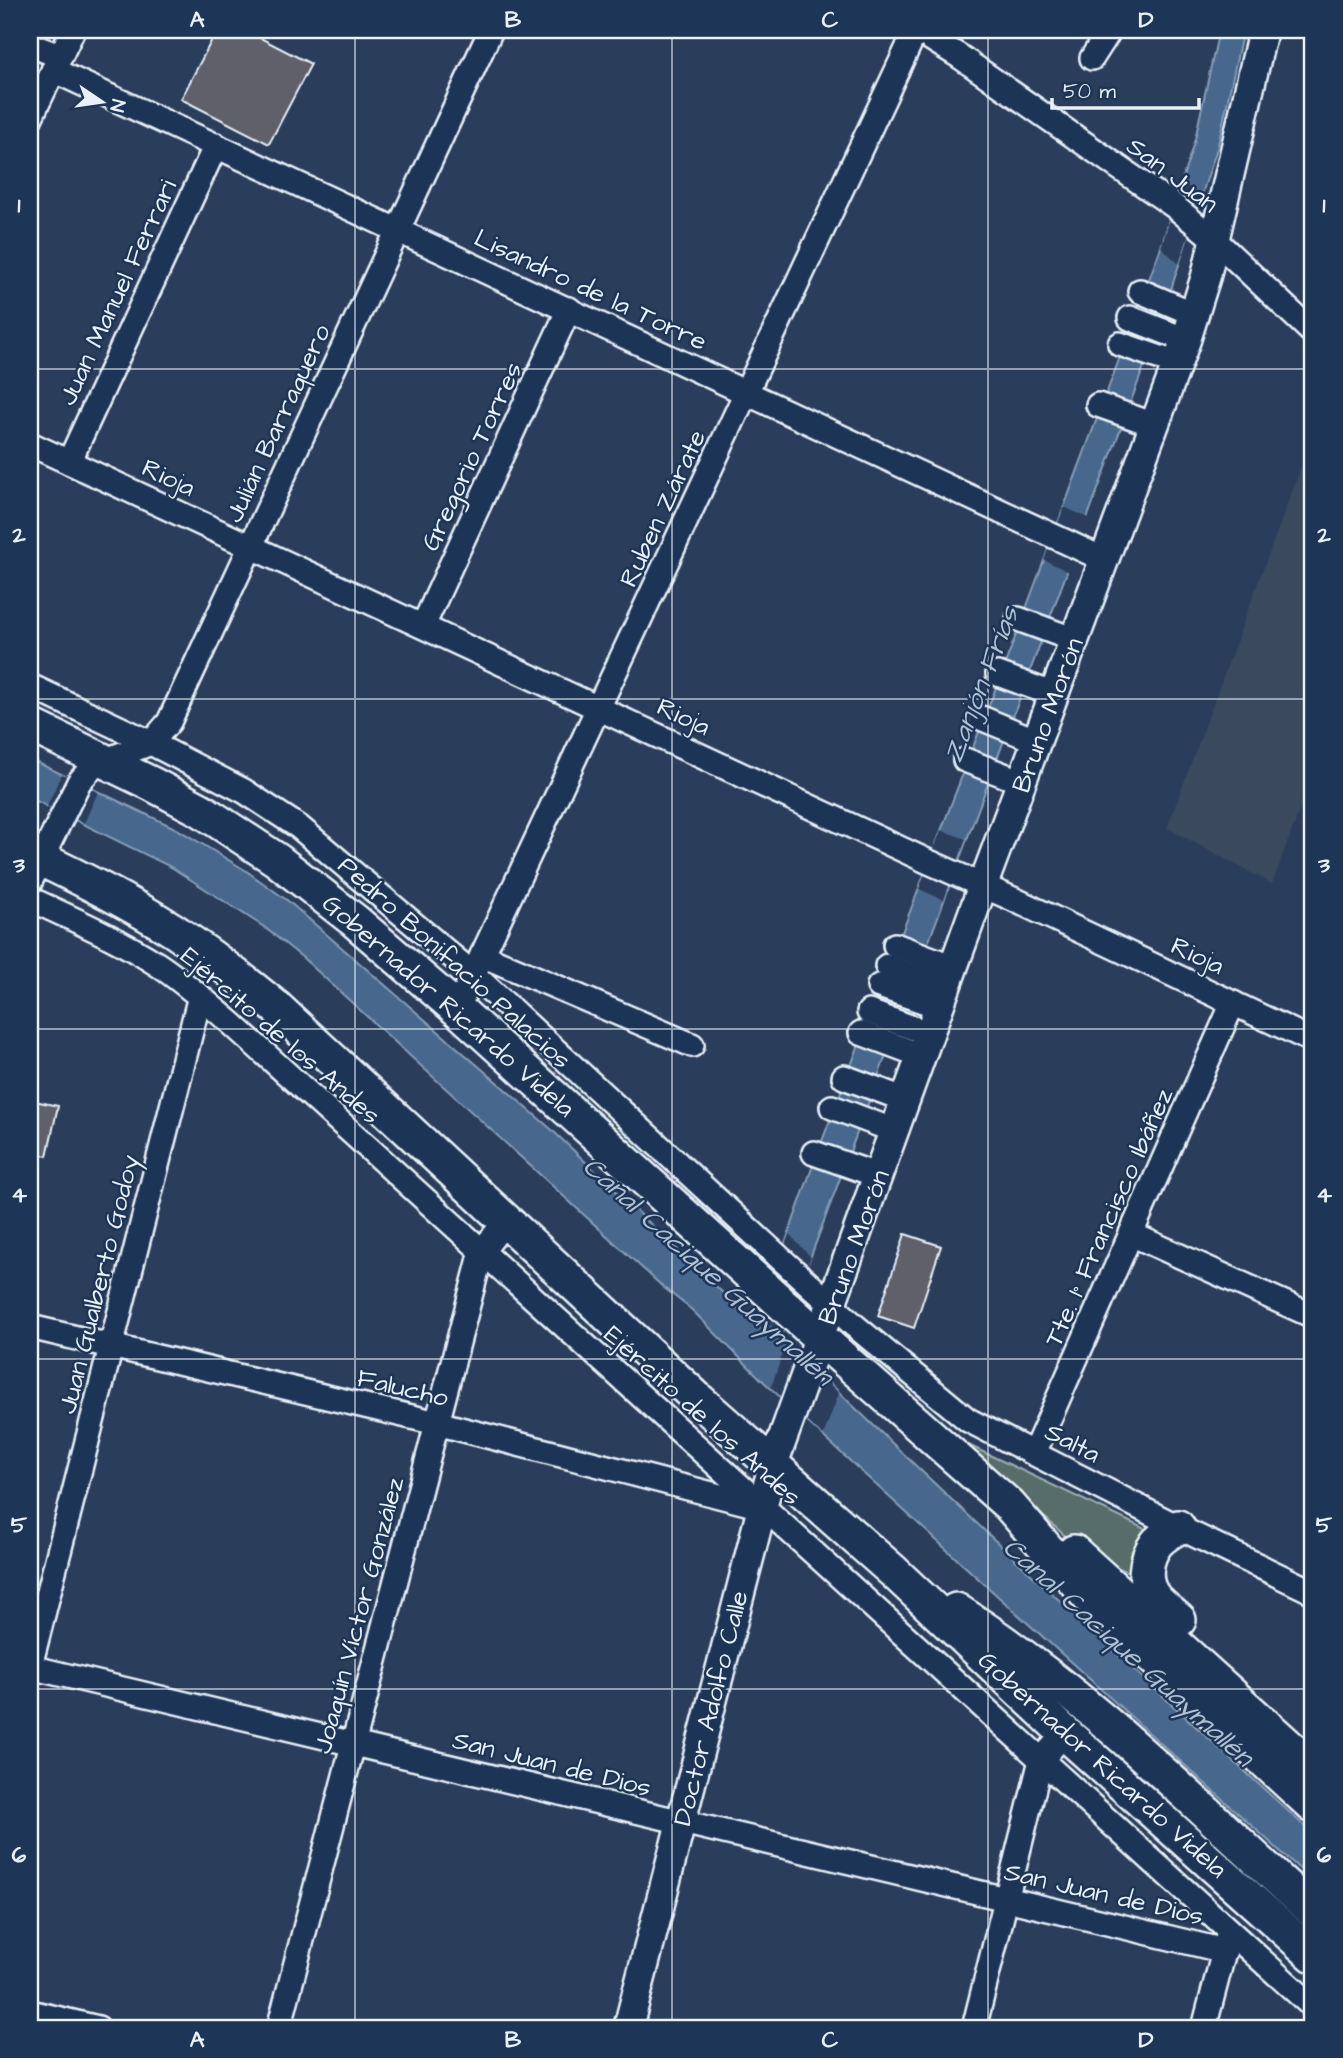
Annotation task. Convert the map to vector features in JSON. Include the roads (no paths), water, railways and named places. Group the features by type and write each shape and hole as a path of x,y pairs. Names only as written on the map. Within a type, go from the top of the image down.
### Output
{"highway":[{"name":"Gobernador Ricardo Videla","path":"30,725 201,810 277,860 355,921 457,1009 780,1300 815,1351 1009,1505 1093,1602 1313,1806"},
{"name":"Gobernador Ricardo Videla","path":"33,865 139,911 173,930 277,1007 701,1402 894,1572 1065,1733 1313,1955"},
{"path":"1009,1505 1075,1553 1313,1768"},
{"path":"1178,1527 1156,1543 1149,1558 1145,1576 1154,1598 1313,1741"},
{"name":"Gobernador Ricardo Videla","path":"894,1572 997,1636 1075,1697 1313,1911"}],"main road":[{"name":"Bruno Morón","path":"797,1400 983,885 1186,339 1204,231 1263,30"},
{"name":"Doctor Adolfo Calle","path":"628,2028 761,1506 797,1400"}],"street":[{"path":"30,119 73,30"},
{"name":"Julián Barraquero","path":"151,743 169,722 491,30"},
{"name":"San Juan","path":"917,30 959,56 1174,206 1313,333"},
{"name":"Ruben Zárate","path":"457,1009 917,30"},
{"path":"1092,58 1110,30"},
{"name":"Lisandro de la Torre","path":"30,45 57,63 216,145 1105,560"},
{"name":"Juan Manuel Ferrari","path":"69,462 216,145"},
{"path":"1142,292 1167,302 1186,339"},
{"name":"Gregorio Torres","path":"423,626 569,309"},
{"path":"1132,319 1186,339"},
{"path":"1122,344 1149,354 1186,339"},
{"path":"1099,405 1155,425"},
{"name":"Rioja","path":"30,444 983,885 1313,1041"},
{"path":"1018,624 1073,644"},
{"path":"999,675 1055,695"},
{"name":"Pedro Bonifacio Palacios","path":"30,686 151,743 244,791 299,827 478,964 780,1258 832,1305"},
{"path":"984,714 1039,735"},
{"path":"33,865 87,772 103,760 151,743"},
{"path":"967,760 1022,782"},
{"name":"Ejército de los Andes","path":"30,899 154,962 200,996 1041,1759 1227,1941 1313,2007"},
{"path":"478,964 692,1045"},
{"path":"879,990 938,1012"},
{"path":"879,990 938,1012"},
{"path":"879,990 938,1012"},
{"name":"Juan Gualberto Godoy","path":"30,1667 200,996"},
{"name":"Tte. 1° Francisco Ibáñez","path":"1034,1453 1233,1003"},
{"path":"845,1078 906,1100"},
{"path":"834,1107 895,1131"},
{"path":"816,1153 879,1176"},
{"name":"Joaquín Víctor González","path":"279,2028 482,1251 505,1222"},
{"path":"1131,1234 1313,1316"},
{"name":"Salta","path":"832,1305 968,1420 1313,1592"},
{"name":"Falucho","path":"30,1327 437,1423 761,1506"},
{"name":"San Juan de Dios","path":"30,1667 1006,1899 1227,1941"},
{"path":"974,2028 1041,1759 1065,1733"},
{"path":"1204,2028 1227,1941"},
{"path":"30,2012 98,2028"}],"water label":[{"name":"Zanjón Frías","path":"980,684"},
{"name":"Canal Cacique Guaymallén","path":"709,1270"},
{"name":"Canal Cacique Guaymallén","path":"1129,1651"}]}
